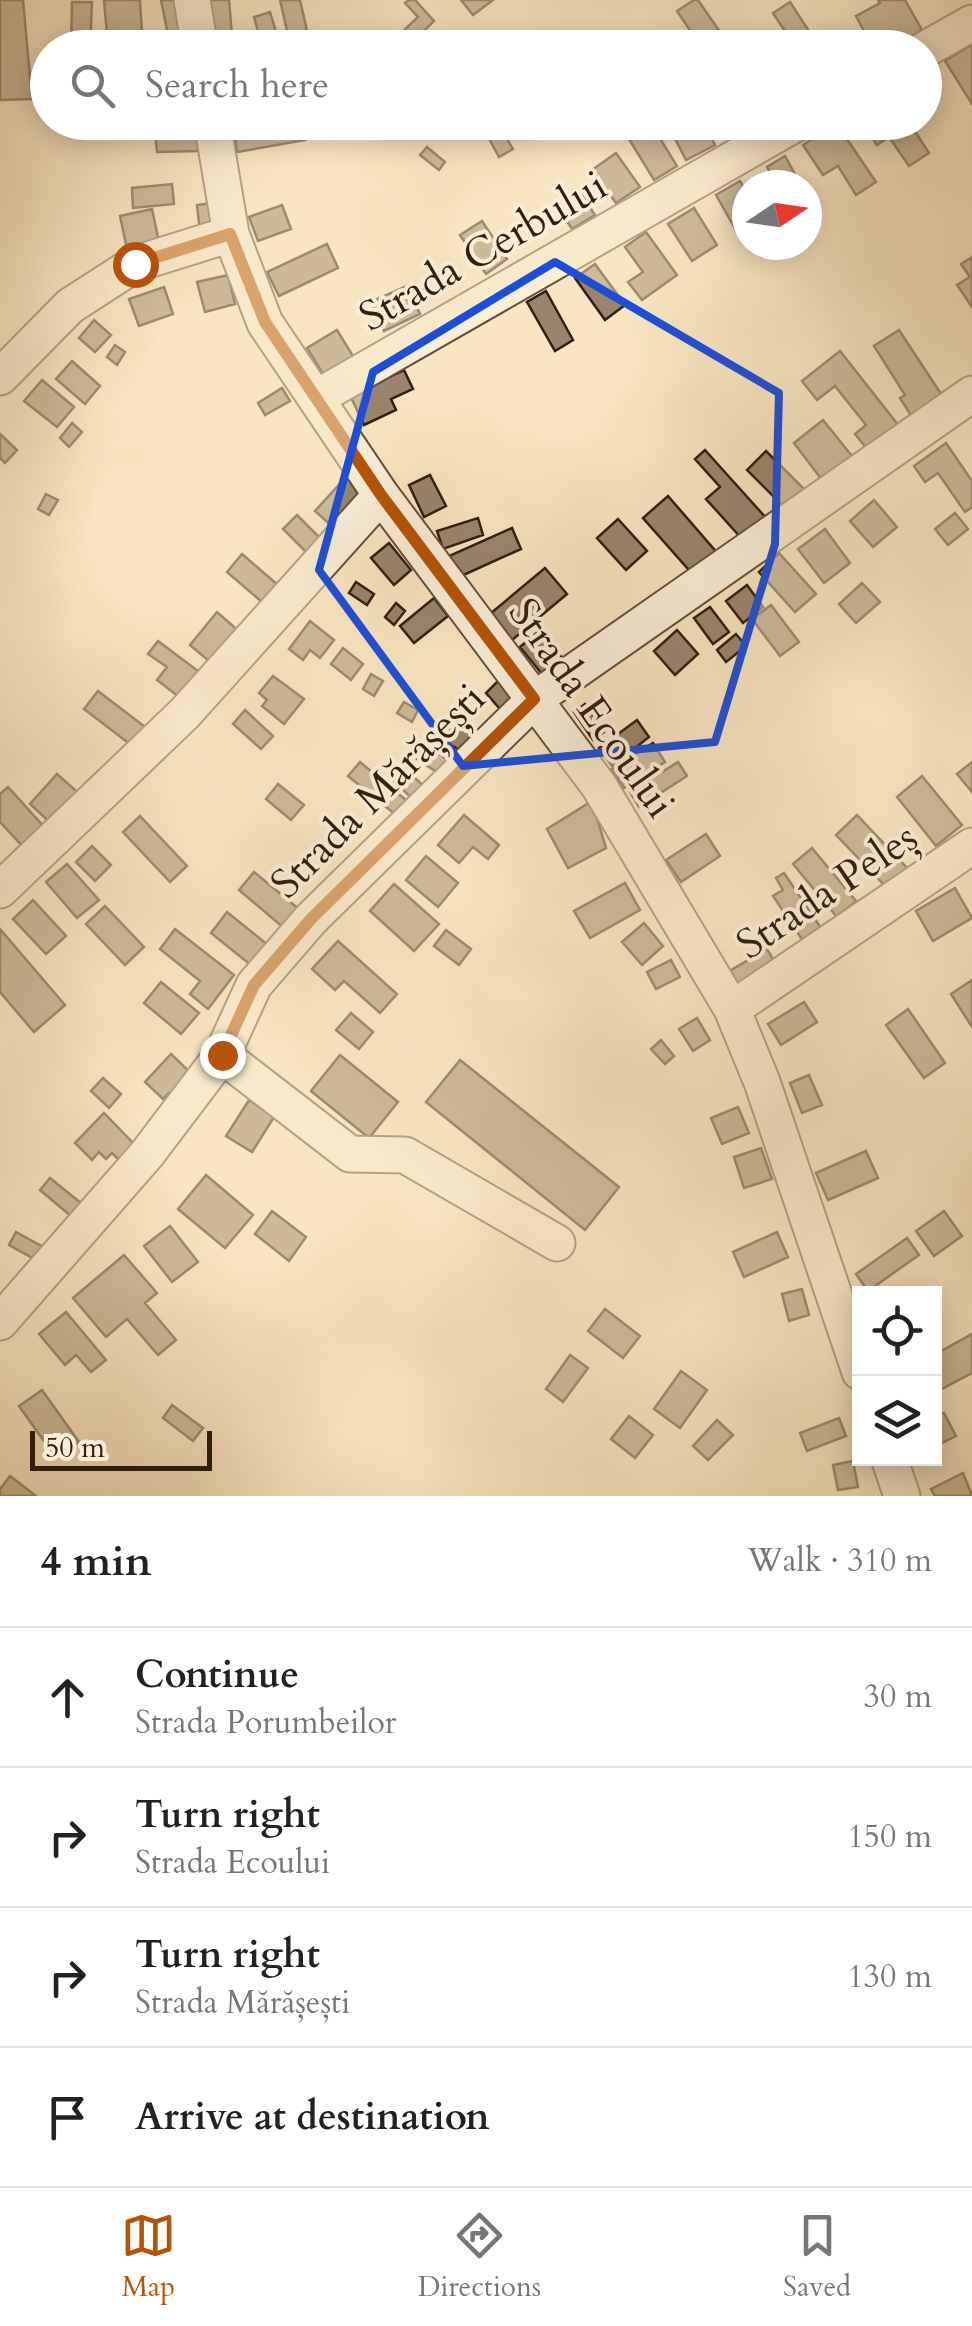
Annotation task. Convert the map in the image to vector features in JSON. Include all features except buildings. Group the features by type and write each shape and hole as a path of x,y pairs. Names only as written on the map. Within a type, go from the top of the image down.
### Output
{"street":[{"path":"192,0 197,30"},
{"path":"942,40 972,23"},
{"name":"Strada Ecoului","path":"215,140 230,234 265,322 381,495 598,786 732,1009 762,1082 852,1348"},
{"name":"Strada Cerbului","path":"316,398 767,140"},
{"path":"0,377 70,306 135,264 230,234"},
{"name":"Strada Mărășești","path":"0,1322 147,1154 222,1055 254,985 311,919 534,699 972,394"},
{"path":"0,890 184,714 381,495"},
{"name":"Strada Peleș","path":"732,1009 972,846"},
{"path":"222,1055 350,1154 405,1155 558,1243"},
{"path":"892,1466 902,1496"}],"highlighted area":[{"path":"555,262 779,393 775,544 715,742 463,766 319,570 373,372"}],"route":[{"path":"135,264 230,234 265,322 381,495 534,699 311,919 254,985 222,1055"}]}
